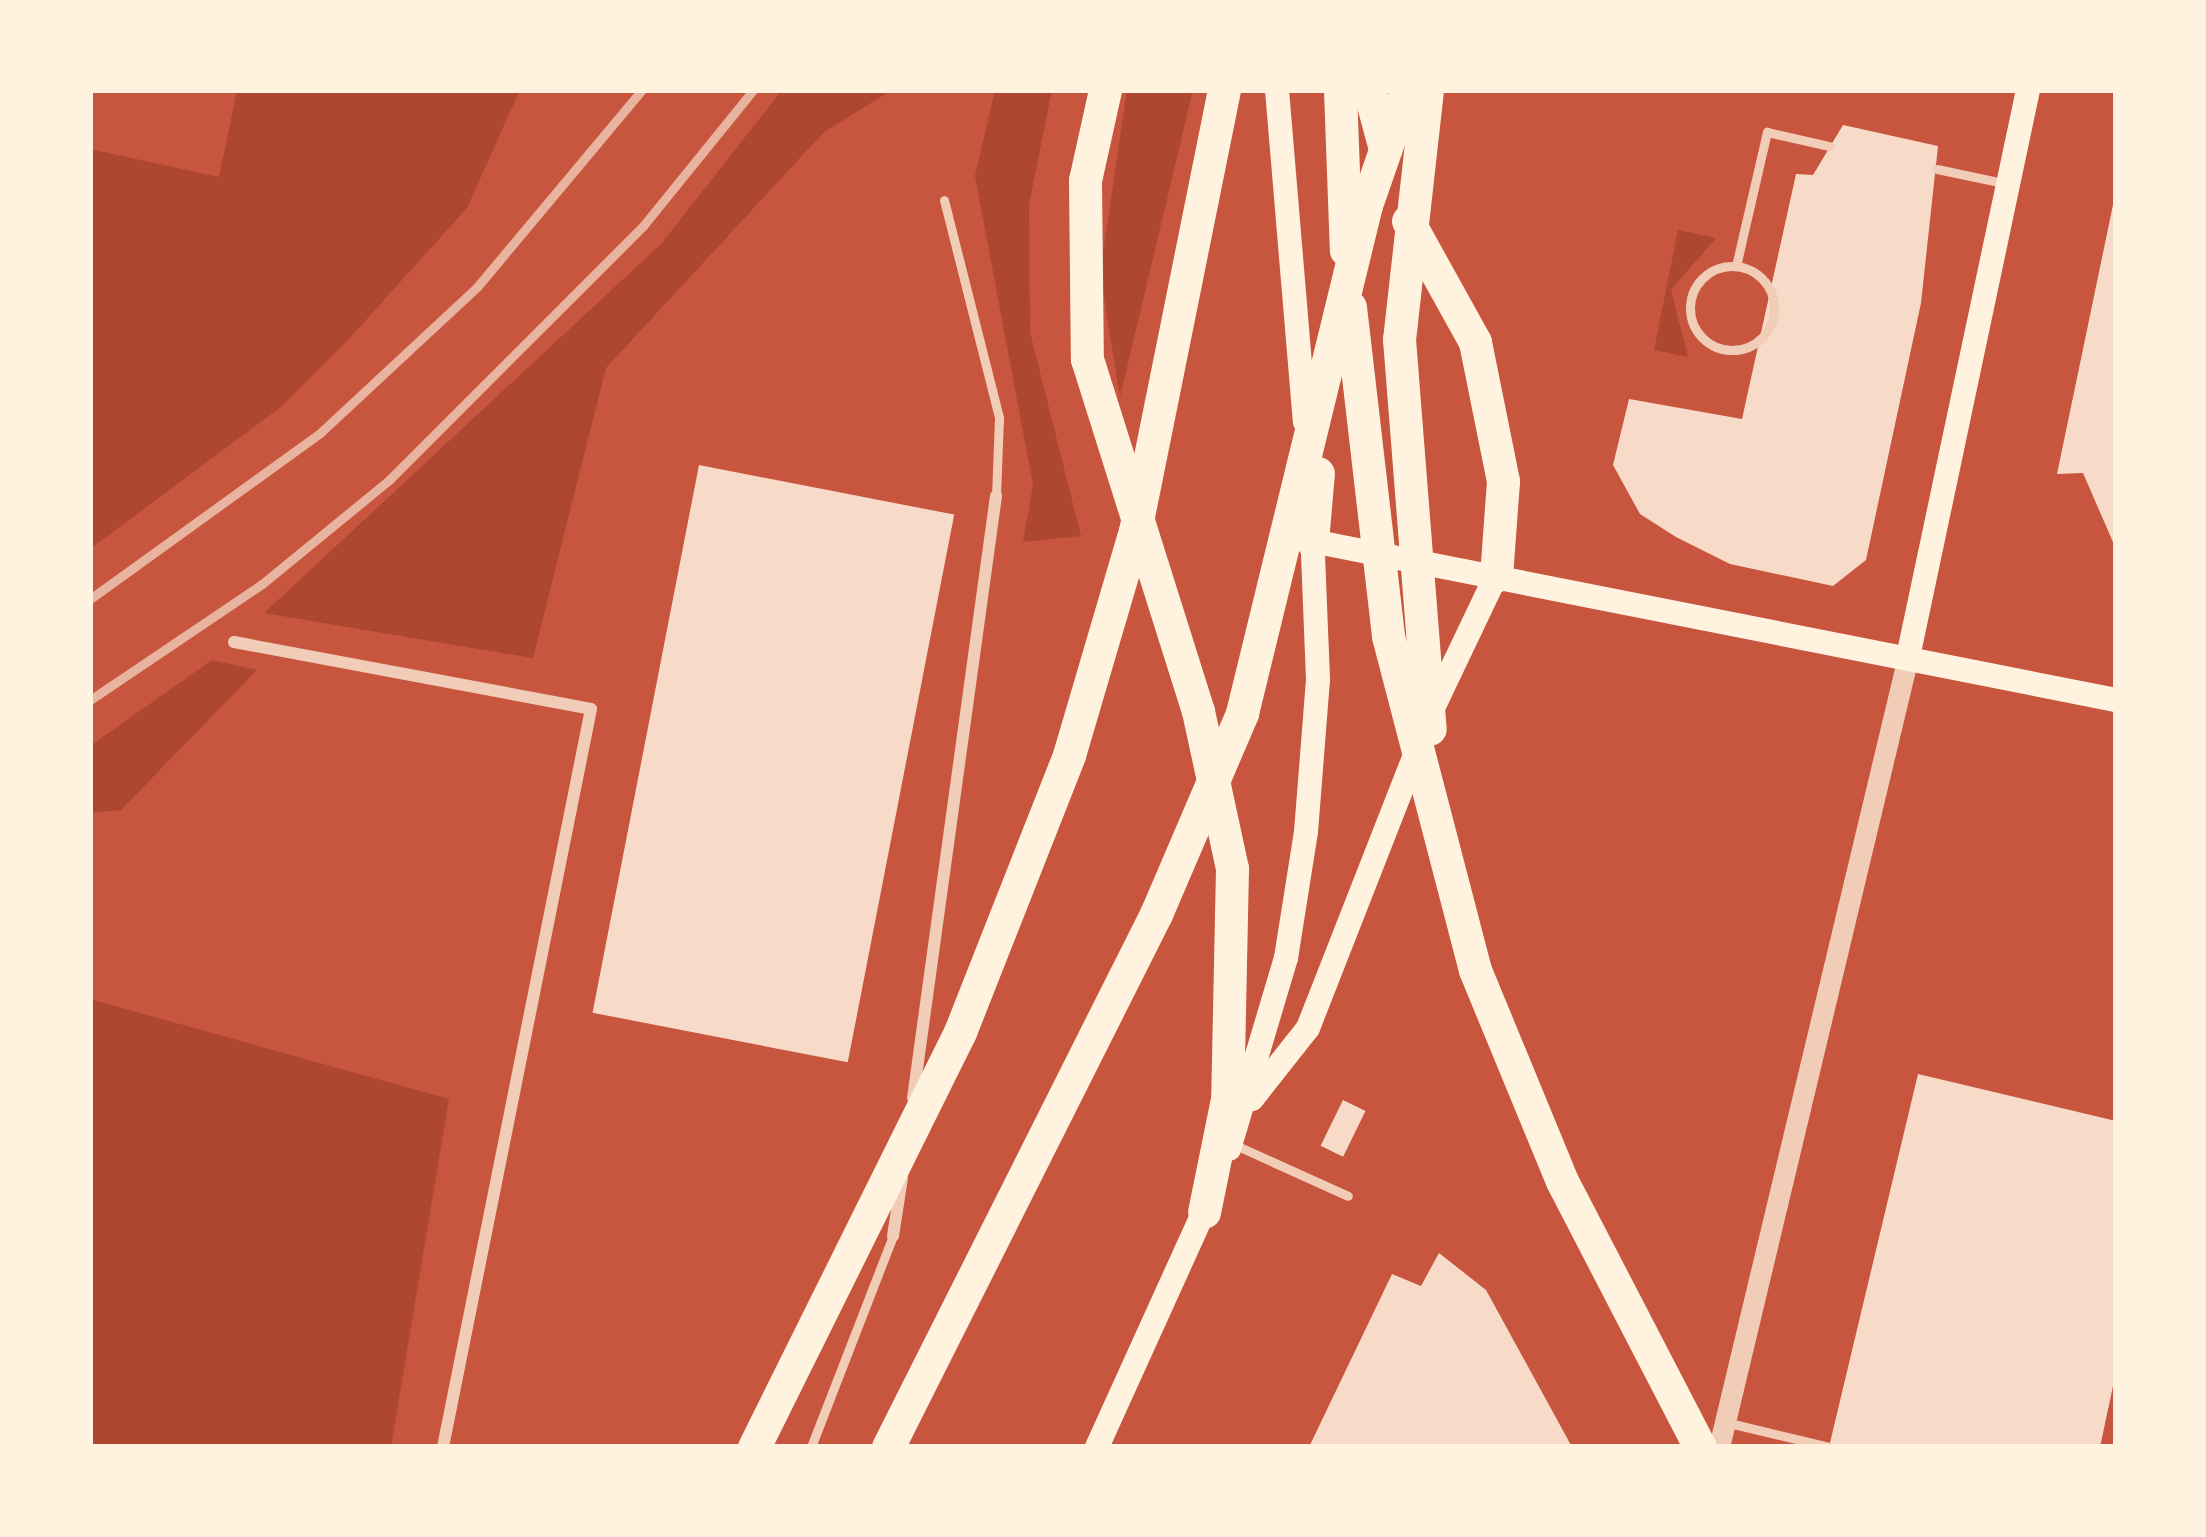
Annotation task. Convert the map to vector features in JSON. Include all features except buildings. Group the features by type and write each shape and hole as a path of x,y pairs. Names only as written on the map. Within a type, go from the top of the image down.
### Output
{"highway":[{"path":"1105,90 1085,180 1088,359 1198,711 1232,868 1227,1099 1204,1212"},
{"path":"754,1447 960,1032 1069,755 1135,531 1224,90"},
{"path":"1340,90 1361,437 1388,636 1433,819 1475,970 1562,1181 1697,1447"},
{"path":"1312,541 1368,90"},
{"path":"1368,90 1400,208 1475,342 1503,481 1496,576"},
{"path":"888,1447 1156,914 1242,713 1366,205 1406,90"},
{"path":"1427,90 1399,339 1412,590 1438,783 1491,998 1554,1167 1697,1447"}],"main road":[{"path":"1096,1447 1204,1212 1243,1110 1306,832 1318,679 1277,90"},
{"path":"1908,657 2028,90"},
{"path":"1312,541 2116,700"},
{"path":"1243,1110 1308,1028 1452,658 1496,576"}],"street":[{"path":"893,1236 996,496"},
{"path":"234,642 591,709 443,1447"},
{"path":"1719,1447 1908,657"}],"lane":[{"path":"1736,266 1767,132 1829,146"},
{"path":"1937,169 2009,184"},
{"path":"944,200 999,418 996,496"},
{"path":"1736,266 1761,276 1774,315 1736,351 1709,344 1689,308 1709,272 1736,266"},
{"path":"1231,1143 1348,1196"},
{"path":"811,1447 893,1236"},
{"path":"1725,1422 1829,1447"}],"shaded area":[{"path":"237,90 520,90 467,208 347,341 281,407 90,549 90,149 219,177"},
{"path":"782,90 892,90 824,132 606,368 533,658 264,613 661,244"},
{"path":"995,90 1052,90 1029,205 1030,332 1081,536 1023,542 1033,485 975,176"},
{"path":"1127,90 1193,90 1120,397 1100,273"},
{"path":"1678,230 1716,238 1671,290 1688,357 1654,350"},
{"path":"212,660 257,670 121,810 90,813 90,746"},
{"path":"90,999 449,1099 391,1447 90,1447"}],"railway":[{"path":"90,599 320,433 477,287 642,90"},
{"path":"90,700 262,584 389,480 643,226 753,90"}]}
